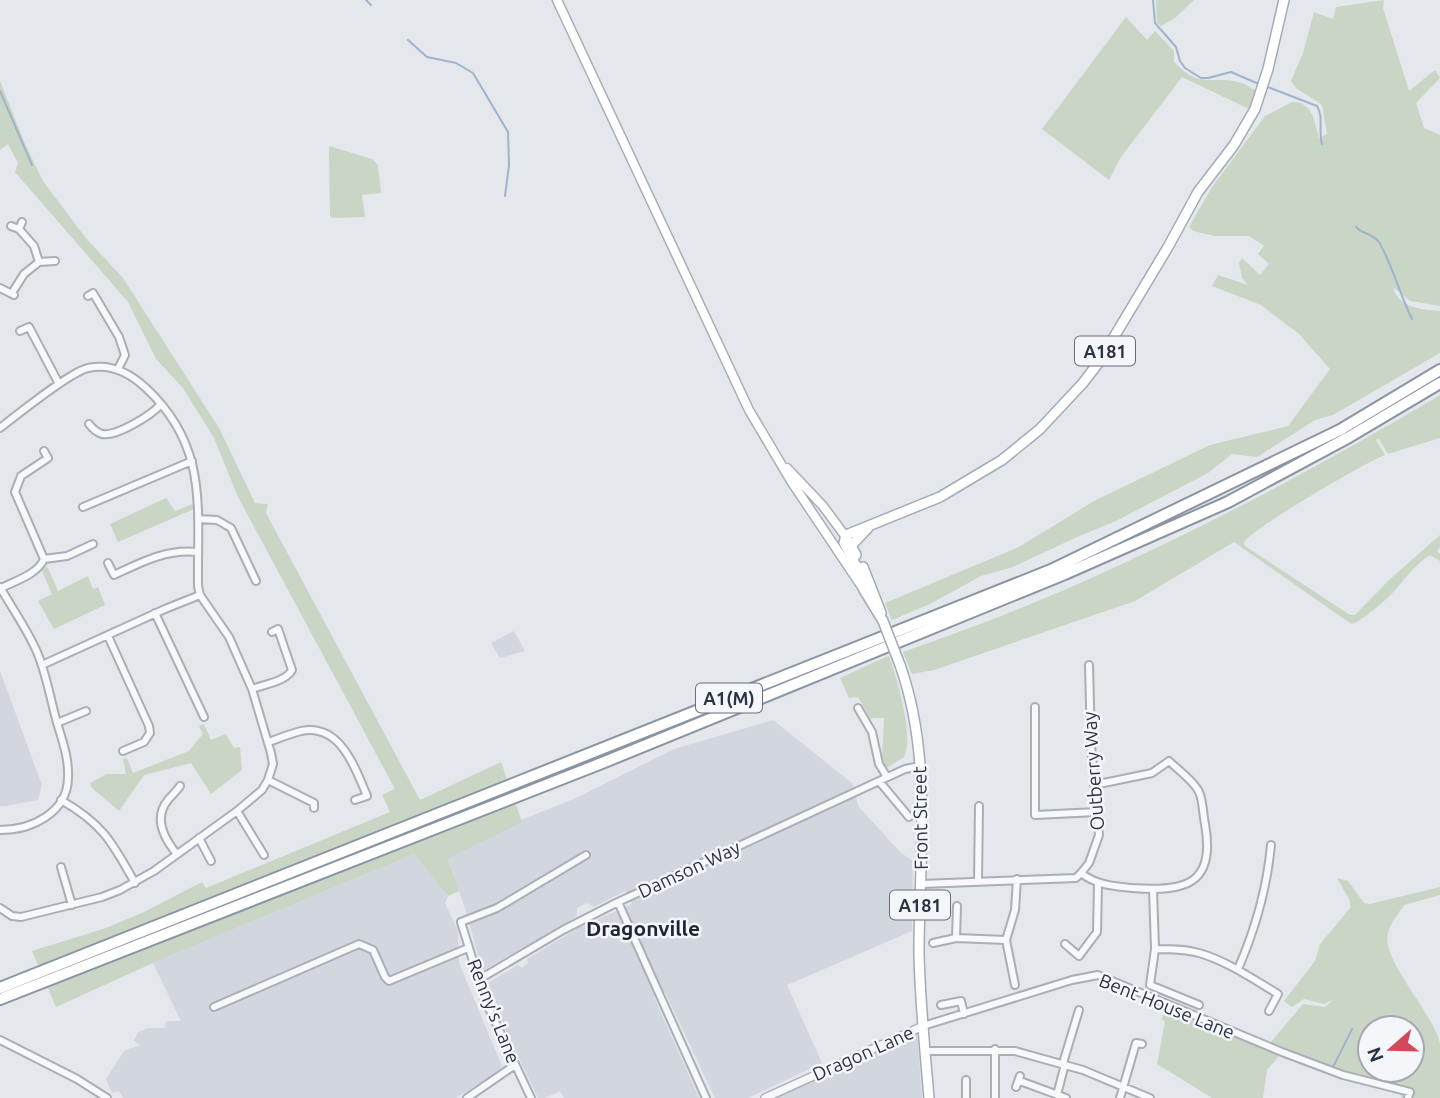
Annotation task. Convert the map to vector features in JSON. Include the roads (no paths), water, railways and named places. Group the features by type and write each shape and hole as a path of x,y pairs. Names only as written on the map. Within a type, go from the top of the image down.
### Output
{"highway":[{"name":"A1(M)","path":"0,988 1051,570 1340,430 1440,370"},
{"name":"A1(M)","path":"0,999 607,761 1068,573 1228,502 1349,437 1440,383"}],"main road":[{"path":"557,0 749,410 791,481 864,590"},
{"name":"A181","path":"883,621 878,601 844,543 846,535 940,497 994,466 1029,439 1063,405 1098,362 1198,192 1240,135 1260,96 1283,0"},
{"path":"780,461 823,506 846,535"},
{"name":"A181","path":"848,547 869,527"},
{"path":"834,544 848,547"},
{"name":"A181","path":"848,547 860,572 864,590 883,621"},
{"name":"Front Street","path":"883,621 912,705 919,766 922,821 919,953 929,1098"}],"street":[{"path":"18,226 34,246 39,262"},
{"path":"0,288 14,295 24,274 39,262 55,261"},
{"path":"88,296 93,293 122,344 125,355 118,369"},
{"path":"20,331 29,327 59,384"},
{"path":"1,910 21,917 102,897 135,883 237,811 262,790 272,764 269,741 233,643 200,596 197,552 198,494 192,461 176,422 141,383 118,369 88,368 59,384 2,423"},
{"path":"89,423 100,433 110,434 151,414 161,404"},
{"path":"44,451 48,458 21,476 15,492 44,559"},
{"path":"83,507 192,461"},
{"path":"198,519 217,520 231,528 256,581"},
{"path":"0,830 21,829 44,819 61,800 68,784 68,770 42,666 1,587 36,570 44,559 67,556 93,544"},
{"path":"108,563 114,575 166,552 197,552"},
{"path":"42,666 155,613 200,596"},
{"path":"155,613 204,717"},
{"path":"252,689 289,675 292,670 278,629 272,632"},
{"path":"108,636 150,733 144,741 124,751"},
{"name":"Outberry Way","path":"1082,873 1090,863 1099,835 1089,665"},
{"path":"1035,707 1035,815 1097,812"},
{"path":"859,708 872,732 879,764 887,777"},
{"path":"57,723 86,711"},
{"path":"269,741 302,731 317,731 333,737 352,762 367,796 355,800"},
{"path":"921,884 1076,878 1082,873 1092,882 1153,889 1177,887 1199,877 1207,864 1208,843 1199,792 1169,761 1152,773 1094,785"},
{"name":"Damson Way","path":"706,1098 618,902 887,777 919,766"},
{"path":"268,780 314,803 314,808"},
{"path":"879,781 909,817"},
{"path":"176,853 165,838 160,821 163,807 179,791"},
{"path":"61,800 102,829 135,883"},
{"path":"978,881 979,806"},
{"path":"237,811 264,855"},
{"path":"199,838 212,860 203,864"},
{"path":"1238,969 1249,944 1258,907 1266,891 1271,845"},
{"name":"Renny's Lane","path":"531,1098 485,1000 461,922 496,908 586,855"},
{"path":"61,867 72,905"},
{"path":"1015,985 1006,940 1015,911 1017,879"},
{"path":"1065,944 1079,956 1097,932 1098,883"},
{"path":"1153,889 1155,949 1150,985 1199,1005"},
{"path":"478,980 563,930 618,902"},
{"path":"956,937 957,906"},
{"path":"933,943 956,937 1006,940"},
{"path":"214,1007 359,944 373,950 385,978 389,981 468,948"},
{"path":"1155,949 1183,949 1201,953 1238,969 1278,994 1269,1010"},
{"name":"Bent House Lane","path":"923,1026 1072,980 1098,975 1307,1062 1409,1095"},
{"path":"942,1005 960,997 964,1014"},
{"path":"1056,1095 1079,1010"},
{"name":"Dragon Lane","path":"765,1098 923,1026"},
{"path":"0,1040 77,1079 107,1098"},
{"path":"1120,1098 1137,1041"},
{"path":"995,1049 995,1098"},
{"path":"925,1051 1015,1051 1064,1064 1150,1098"},
{"path":"467,1098 515,1065"},
{"path":"966,1080 966,1098"},
{"path":"1019,1081 1066,1098"}],"waterway":[{"path":"366,0 371,5"},
{"path":"1153,0 1155,23 1176,47 1185,68 1201,78 1231,72 1259,84"},
{"path":"408,40 427,57 456,63 473,73 508,132 509,165 505,196"},
{"path":"1265,86 1317,106 1322,144"},
{"path":"0,91 32,165"},
{"path":"1356,227 1379,242 1412,319"},
{"path":"1333,1067 1352,1029"}],"district":[{"name":"Dragonville","path":"643,928"}]}
